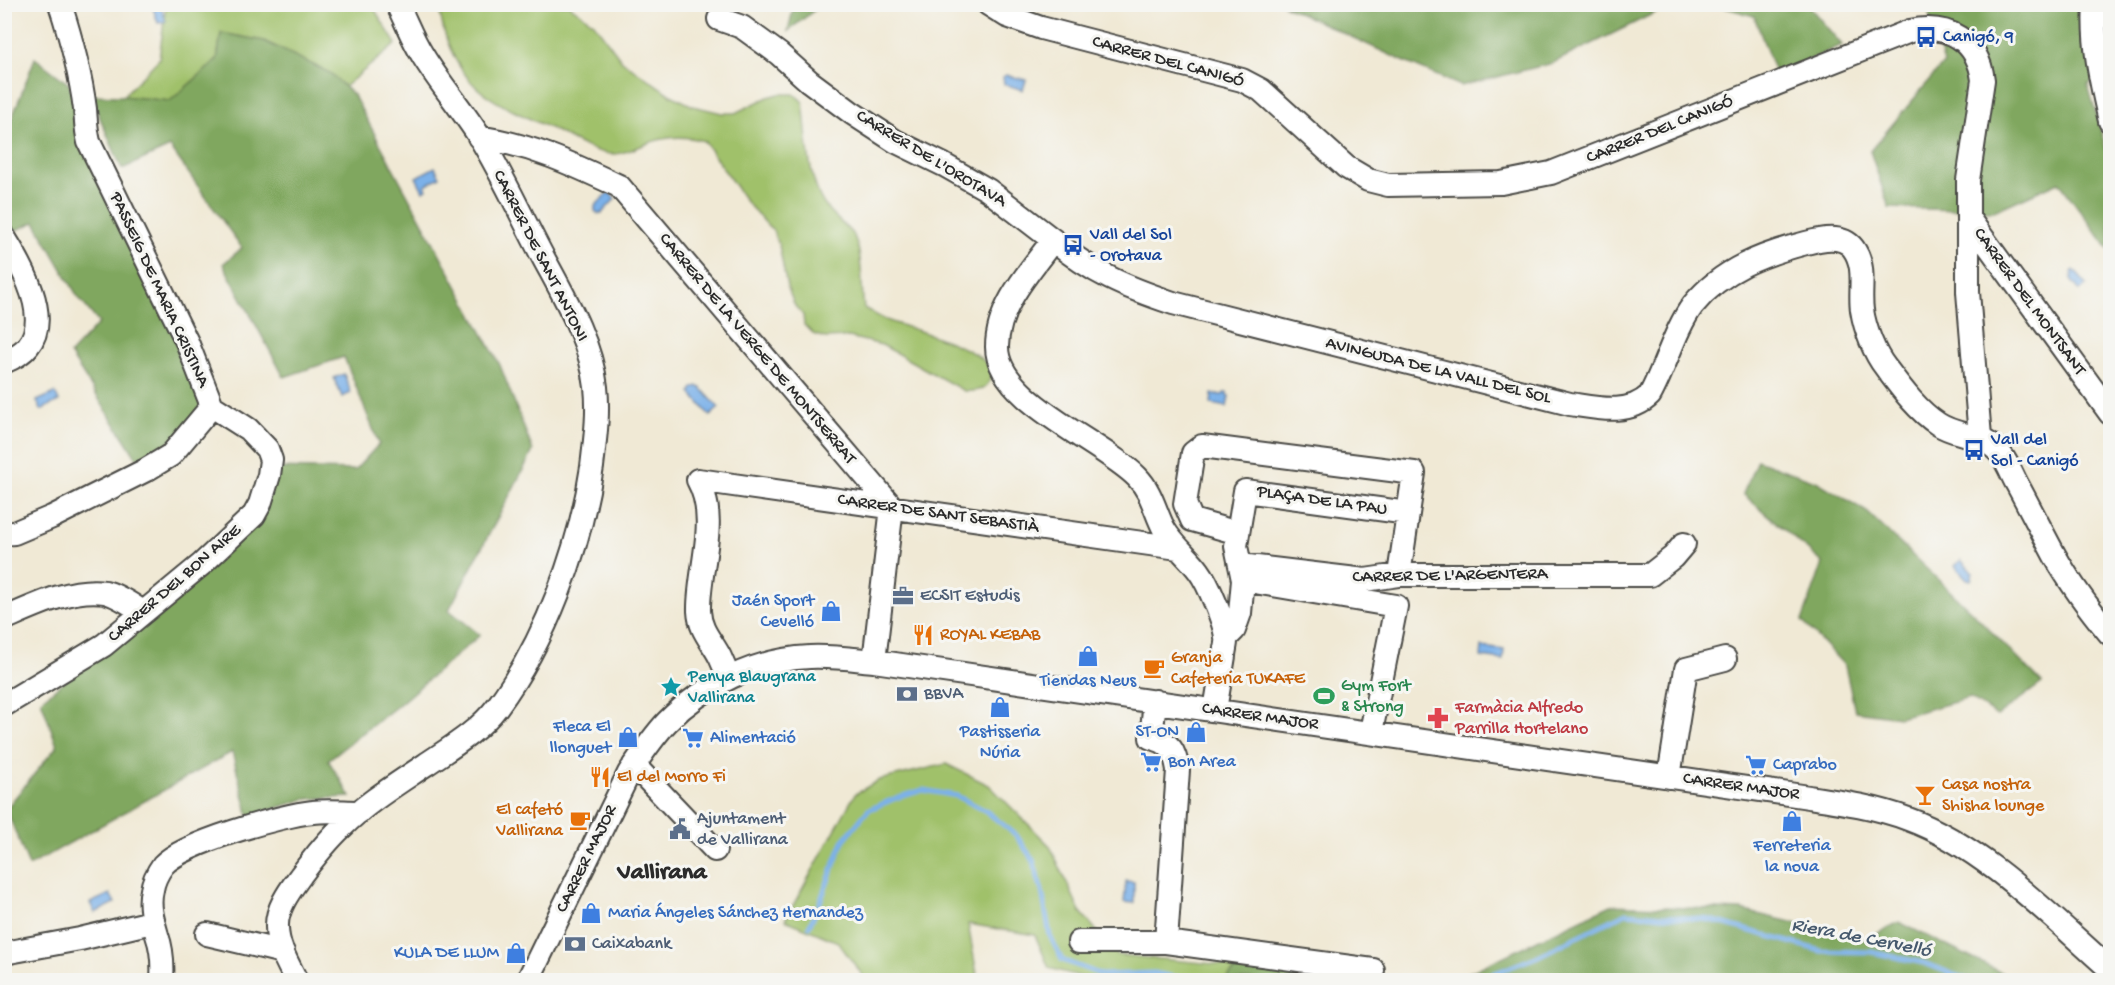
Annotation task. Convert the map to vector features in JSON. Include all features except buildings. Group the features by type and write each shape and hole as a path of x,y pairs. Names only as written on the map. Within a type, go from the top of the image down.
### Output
{"street":[{"name":"PASSEIG DE MARIA CRISTINA","path":"4,534 14,533 52,517 171,455 212,406 187,342 90,142 85,128 85,109 60,4"},
{"name":"CARRER DEL CANIGÓ","path":"988,4 1007,16 1041,28 1242,80 1261,90 1346,167 1368,180 1388,185 1501,183 1551,173 1910,31 1924,28 1941,29 1958,36 1973,49 1981,64 1983,80 1968,180 1968,292 1980,437"},
{"path":"2096,4 2094,25 2099,75 2110,120"},
{"name":"CARRER DE SANT ANTONI","path":"296,981 283,952 276,924 285,899 309,865 341,827 473,731 496,709 533,647 574,551 590,480 597,416 596,386 591,360 567,303 479,137 408,31 400,6"},
{"name":"CARRER DE L'OROTAVA","path":"719,19 742,27 779,54 826,94 895,141 988,190 1053,240"},
{"name":"CARRER DE LA VERGE DE MONTSERRAT","path":"479,137 511,142 558,157 619,186 892,507"},
{"name":"CARRER DEL MONTSANT","path":"1969,219 2110,414"},
{"path":"4,237 19,261 35,304 38,322 35,335 28,347 4,362"},
{"path":"1053,240 1007,306 1000,327 997,349 1001,367 1036,406 1107,453 1138,477 1155,504 1164,528 1199,571 1212,596 1226,638 1215,710"},
{"name":"AVINGUDA DE LA VALL DEL SOL","path":"1053,240 1089,268 1110,279 1173,303 1570,404 1605,410 1641,404 1650,395 1693,306 1735,268 1771,252 1817,240 1844,240 1852,247 1860,261 1863,281 1862,309 1870,337 1883,365 1906,396 1939,425 1957,433 1980,437 2001,454 2057,560 2110,634"},
{"name":"CARRER DEL BON AIRE","path":"4,705 104,645 202,564 254,515 265,490 271,460 267,448 248,429 212,406"},
{"path":"1238,533 1192,520 1185,504 1193,453 1202,446 1414,473 1399,575"},
{"name":"CARRER DE SANT SEBASTIÀ","path":"728,678 720,656 706,636 699,612 707,544 707,513 705,492 698,480 1178,548"},
{"name":"PLAÇA DE LA PAU","path":"1226,638 1234,630 1240,612 1242,572 1236,546 1245,491 1408,513"},
{"path":"874,661 892,507"},
{"name":"CARRER DE L'ARGENTERA","path":"1242,572 1365,580 1399,575 1650,575 1674,557 1684,544"},
{"path":"1242,572 1396,606 1371,732"},
{"path":"4,619 70,594 89,592 106,592 143,612"},
{"name":"CARRER MAJOR","path":"528,981 634,765 648,744 676,714 706,691 728,678 759,666 809,657 874,661 1845,803 1908,819 1954,841 1989,865 2110,969"},
{"path":"1669,777 1686,669 1725,659"},
{"path":"1155,701 1151,738 1167,743 1173,749 1178,770 1166,942"},
{"path":"634,765 715,850"},
{"path":"162,981 163,969 153,922 151,892 159,871 173,857 220,836 266,821 314,812 359,812"},
{"path":"4,952 80,939 153,922"},
{"path":"207,934 283,952"},
{"path":"1079,942 1166,942 1373,970"}],"green space":[{"path":"794,4 821,5 788,31"},
{"path":"166,5 372,5 396,44 344,87 330,73 264,41 221,33 217,60 170,101 123,96 159,59"},
{"path":"439,5 569,5 594,23 622,61 671,95 693,106 722,113 735,113 768,97 794,94 803,102 812,175 820,197 827,208 853,235 859,250 864,308 886,320 935,336 973,353 986,363 991,374 986,386 978,390 964,391 882,345 849,337 825,338 813,334 804,325 803,315 795,306 787,287 779,245 773,231 747,203 704,141 682,137 667,138 623,153 608,154 583,145 512,110 483,93 461,69 446,38"},
{"path":"1283,5 1671,5 1553,63 1461,86"},
{"path":"1716,5 1808,5 1842,45 1776,75 1754,16"},
{"path":"1926,5 2110,5 2110,65 2088,85 2110,163 2110,251 2059,182 1994,211 1889,208 1870,151 1944,63"},
{"path":"221,33 264,41 330,73 354,96 500,365 533,451 449,610 480,635 396,707 328,760 351,797 305,799 249,817 232,752 29,866 6,809 57,746 41,700 144,617 259,514 273,468 355,470 379,444 344,357 284,377 223,264 242,248 170,147 122,169 90,95 170,101 217,60"},
{"path":"35,58 69,84 83,130 191,350 202,411 143,468 70,354 99,323 78,297 35,222 5,235 4,139"},
{"path":"1757,460 1818,482 1867,512 1971,611 2042,683 1997,716 1970,698 1899,717 1855,711 1845,666 1802,621 1823,563 1743,494"},
{"path":"946,764 989,785 1050,846 1080,911 1117,955 1238,966 1226,980 1093,980 1049,968 1035,935 968,924 978,980 866,980 838,942 785,920 855,794 879,780"},
{"path":"1611,905 1741,910 1865,940 1899,922 2004,974 2000,980 1454,980"},
{"path":"1238,966 1390,980 1226,980"}],"water":[{"path":"152,5 160,5 166,21 158,23"},
{"path":"1006,75 1026,80 1023,90 1004,84 1003,77"},
{"path":"435,167 440,177 425,185 427,189 423,191 416,177"},
{"path":"609,192 615,199 602,213 598,214 595,206"},
{"path":"2074,270 2087,285 2080,291 2071,280"},
{"path":"344,374 351,393 342,397 334,378"},
{"path":"697,386 719,408 710,416 691,393 692,389"},
{"path":"55,393 59,401 41,410 37,401"},
{"path":"1224,393 1229,396 1227,407 1211,404 1212,394 1223,395"},
{"path":"1961,560 1973,573 1971,580 1967,579 1955,566"},
{"path":"1482,647 1504,650 1503,660 1481,657"},
{"path":"1126,881 1134,882 1134,903 1124,902"},
{"path":"110,894 115,903 95,913 90,903"}],"waterway":[{"name":"Riera de Cervelló","path":"809,926 843,841 868,810 923,790 957,796 986,811 1016,835 1033,860 1042,891 1050,936 1062,960 1102,975 1154,973 1189,980"},
{"name":"Riera de Cervelló","path":"1477,980 1536,957 1626,913 1711,920 1821,951 1871,952 1924,963 1968,980"}],"place":[{"name":"Canigó, 9","path":"1926,37"},
{"name":"Vall del Sol - Orotava","path":"1073,245"},
{"name":"Vall del Sol - Canigó","path":"1974,450"},
{"name":"ECSIT Estudis","path":"903,596"},
{"name":"Jaén Sport Cevelló","path":"831,611"},
{"name":"ROYAL KEBAB","path":"923,635"},
{"name":"Tiendas Neus","path":"1088,656"},
{"name":"Granja Cafeteria TUKAFE","path":"1154,668"},
{"name":"Penya Blaugrana Vallirana","path":"671,687"},
{"name":"BBVA","path":"907,694"},
{"name":"Gym Fort & Strong","path":"1324,696"},
{"name":"Pastisseria Núria","path":"1000,707"},
{"name":"Farmàcia Alfredo Parrilla Hortelano","path":"1438,718"},
{"name":"ST-ON","path":"1196,732"},
{"name":"Fleca El llonguet","path":"628,737"},
{"name":"Alimentació","path":"693,738"},
{"name":"Bon Area","path":"1151,762"},
{"name":"Caprabo","path":"1756,765"},
{"name":"El del Morro Fi","path":"600,777"},
{"name":"Casa nostra Shisha lounge","path":"1925,795"},
{"name":"El cafetó Vallirana","path":"580,820"},
{"name":"Ferreteria la nova","path":"1792,821"},
{"name":"Ajuntament de Vallirana","path":"680,829"},
{"name":"Maria Ángeles Sánchez Hernandez","path":"591,913"},
{"name":"Caixabank","path":"575,944"},
{"name":"KULA DE LLUM","path":"516,953"}],"district":[{"name":"Vallirana","path":"662,873"}]}
